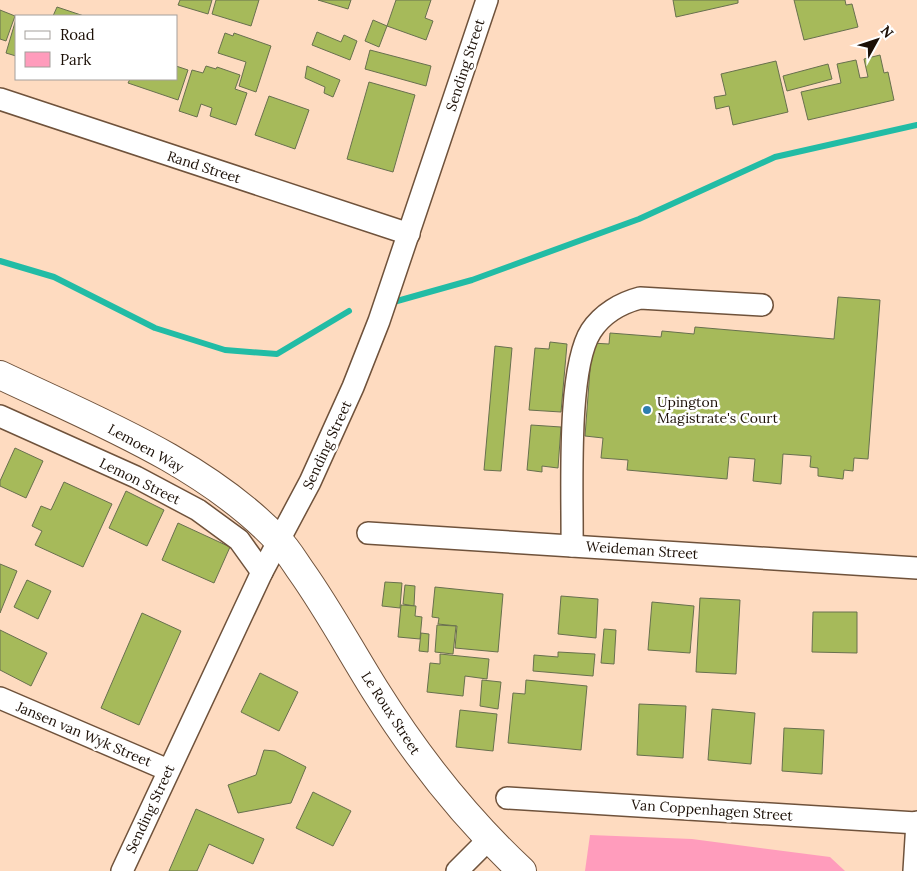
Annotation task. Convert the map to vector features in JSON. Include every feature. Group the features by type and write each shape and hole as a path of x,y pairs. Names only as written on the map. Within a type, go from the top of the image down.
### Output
{"highway":[{"name":"Lemoen Way","path":"0,375 140,442 230,497 279,541"},
{"name":"Le Roux Street","path":"279,541 307,579 374,689 419,756 440,784 488,840 522,871"}],"street":[{"name":"Sending Street","path":"122,871 262,572 310,482 353,388 409,234 486,0"},
{"name":"Rand Street","path":"0,99 409,234"},
{"path":"572,546 575,396 583,346 591,330 622,303 640,298 762,305"},
{"name":"Lemon Street","path":"0,416 136,477 198,510 239,540 262,572"},
{"name":"Weideman Street","path":"368,533 917,568"},
{"name":"Jansen van Wyk Street","path":"0,698 168,770"},
{"name":"Van Coppenhagen Street","path":"507,798 917,823"},
{"path":"915,870 917,823"},
{"path":"457,871 488,840"}],"green space":[{"path":"590,835 692,839 830,857 845,871 585,871"}],"building":[{"path":"180,0 212,0 208,14 178,5"},
{"path":"216,0 259,0 251,26 212,14"},
{"path":"318,0 351,0 348,9"},
{"path":"396,0 431,0 425,18 433,21 426,40 387,26"},
{"path":"673,0 738,0 738,3 676,17"},
{"path":"794,0 845,0 846,5 852,4 858,27 804,40"},
{"path":"57,7 81,15 53,15"},
{"path":"0,10 15,16 6,41 0,39"},
{"path":"373,20 387,26 379,47 365,41"},
{"path":"15,22 15,56 6,53"},
{"path":"317,32 341,42 344,35 357,41 350,60 312,45"},
{"path":"225,33 233,36 234,33 271,46 256,92 239,86 246,62 218,53"},
{"path":"370,50 431,66 426,86 365,69"},
{"path":"880,55 884,73 888,72 894,100 808,120 801,92 841,83 837,64 856,60 860,78 868,77 864,59"},
{"path":"776,61 788,112 733,125 729,106 716,109 714,97 726,95 721,74"},
{"path":"828,64 832,79 787,91 783,76"},
{"path":"206,66 216,69 217,67 240,75 235,89 247,93 236,125 210,116 212,108 201,104 197,117 179,111 192,70 203,73"},
{"path":"307,66 340,80 333,97 324,93 325,87 305,78"},
{"path":"178,67 188,70 178,100 128,83 130,80 178,80"},
{"path":"369,82 415,95 393,172 347,159"},
{"path":"269,96 309,110 295,149 255,135"},
{"path":"838,297 880,300 868,459 854,458 853,471 844,470 843,479 818,476 818,468 810,467 811,456 783,454 781,484 753,481 755,459 729,457 727,479 627,470 628,460 601,458 603,438 585,436 592,343 609,344 610,333 661,337 662,331 694,334 695,327 834,339"},
{"path":"550,342 567,344 561,412 529,410 535,348 549,349"},
{"path":"495,346 512,348 501,471 484,470"},
{"path":"531,425 561,427 558,468 542,466 542,472 527,470"},
{"path":"15,448 43,461 26,498 0,486 0,481"},
{"path":"64,482 112,504 83,567 35,545 42,531 32,526 41,506 51,510"},
{"path":"126,491 164,510 147,546 109,528"},
{"path":"178,523 230,547 214,583 162,560"},
{"path":"0,564 17,571 0,613"},
{"path":"27,580 51,591 38,619 14,607"},
{"path":"385,582 402,583 400,608 382,606"},
{"path":"405,585 415,586 414,606 403,604"},
{"path":"435,587 503,594 498,652 455,648 457,626 438,624 439,618 432,617"},
{"path":"561,596 598,599 596,638 558,634"},
{"path":"700,598 740,600 736,674 696,672"},
{"path":"652,602 694,606 690,653 648,650"},
{"path":"401,605 416,606 415,616 422,617 420,639 398,637"},
{"path":"813,612 857,612 857,653 812,652"},
{"path":"142,613 181,631 139,725 101,708"},
{"path":"437,625 456,626 453,654 435,652"},
{"path":"604,629 616,630 614,664 601,663"},
{"path":"0,630 47,653 31,686 0,670"},
{"path":"421,633 429,634 428,652 419,651"},
{"path":"558,652 595,654 593,676 533,671 534,655 558,657"},
{"path":"440,654 489,659 487,679 465,676 463,696 427,692 430,663 440,664"},
{"path":"260,673 298,692 279,731 241,712"},
{"path":"482,680 501,682 498,709 480,706"},
{"path":"526,680 587,686 581,750 508,743 513,693 525,694"},
{"path":"639,704 686,706 683,758 637,755"},
{"path":"712,709 755,713 751,764 708,760"},
{"path":"460,710 497,714 493,751 456,747"},
{"path":"784,728 824,730 822,774 782,771"},
{"path":"264,750 275,751 306,767 291,803 238,813 228,785 256,775"},
{"path":"313,792 351,811 333,846 296,828"},
{"path":"196,809 264,839 253,864 209,844 197,871 169,871"}],"waterway":[{"path":"390,303 472,280 639,219 775,157 917,125"},
{"path":"0,261 54,277 155,328 225,350 277,354 349,311"}],"place":[{"name":"Upington Magistrate's Court","path":"647,410"}]}
